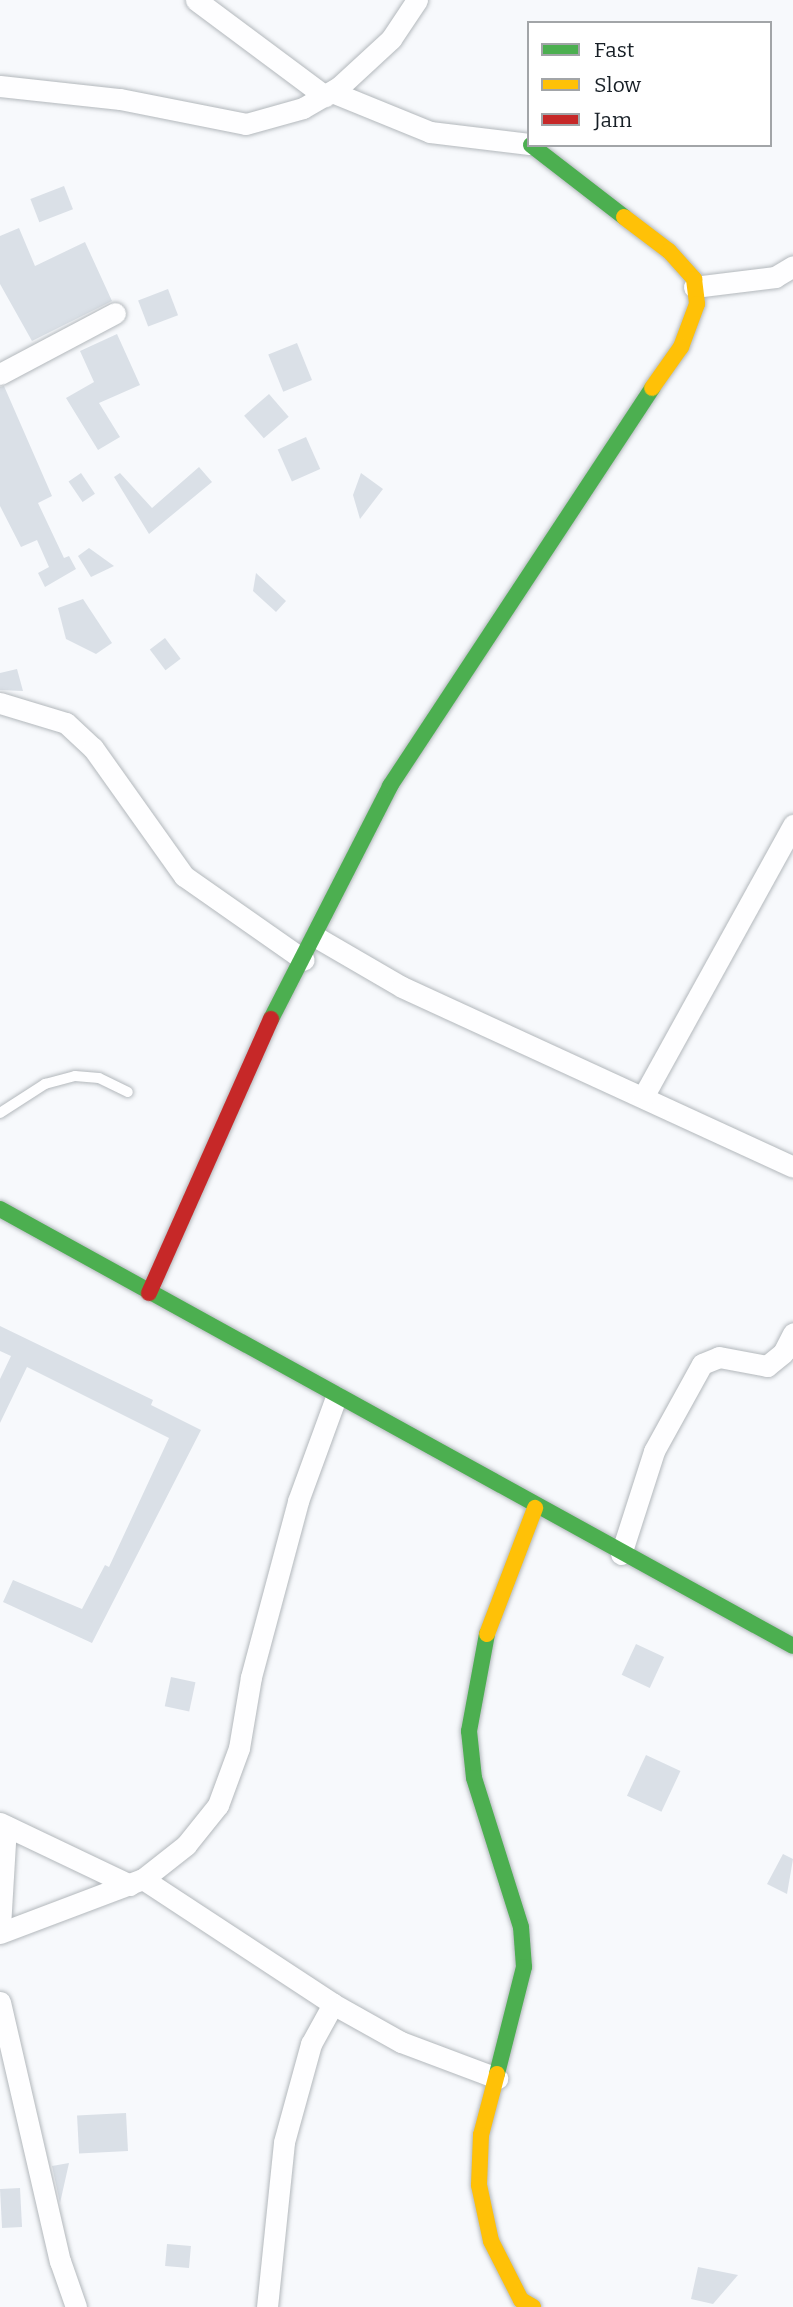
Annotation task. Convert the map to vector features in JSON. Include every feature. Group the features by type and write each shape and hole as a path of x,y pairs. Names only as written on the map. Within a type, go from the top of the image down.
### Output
{"street":[{"path":"196,0 328,94 430,132 527,144"},
{"path":"0,86 120,99 246,124 303,108 328,94 391,39 417,0"},
{"path":"149,1293 219,1125 390,786 507,614 603,458 681,347 697,304 694,287 669,251 534,147"},
{"path":"694,287 775,276 793,266"},
{"path":"0,374 115,313"},
{"path":"0,704 66,723 93,748 184,876 304,960"},
{"path":"643,1097 793,825"},
{"path":"316,937 402,987 793,1167"},
{"path":"0,1209 535,1508 793,1646"},
{"path":"621,1554 654,1451 702,1364 719,1357 767,1366 783,1353 793,1333"},
{"path":"0,1933 136,1882 186,1845 218,1805 239,1748 251,1677 298,1501 336,1397"},
{"path":"520,2305 491,2241 479,2185 481,2135 524,1967 521,1927 474,1778 469,1731 483,1646 535,1508"},
{"path":"0,1927 3,1825 136,1882 333,2004 401,2042 497,2078"},
{"path":"0,2002 60,2261 76,2307"},
{"path":"267,2307 284,2142 311,2043 333,2004"}],"lane":[{"path":"0,1113 46,1084 75,1076 99,1078 128,1092"}],"building":[{"path":"64,186 73,209 39,222 30,199"},
{"path":"19,228 35,266 85,242 112,301 32,341 0,284 0,236"},
{"path":"168,289 178,315 148,327 138,300"},
{"path":"117,334 140,385 99,403 120,437 98,450 66,398 94,382 80,351"},
{"path":"297,343 312,380 283,392 268,355"},
{"path":"4,386 52,496 38,503 64,558 69,556 76,569 45,587 38,573 49,567 37,540 21,547 0,506 0,387"},
{"path":"269,394 289,417 264,438 244,416"},
{"path":"306,437 320,469 292,482 278,450"},
{"path":"199,467 212,482 149,534 114,477 120,473 152,508"},
{"path":"81,473 95,494 83,502 69,481"},
{"path":"361,473 383,489 360,519 353,495"},
{"path":"89,548 114,566 91,577 78,556"},
{"path":"256,573 286,601 276,612 253,591"},
{"path":"83,599 112,643 96,654 66,639 58,608"},
{"path":"165,638 181,659 165,670 150,649"},
{"path":"17,669 23,691 0,690 0,673"},
{"path":"0,1326 153,1400 151,1405 201,1430 92,1643 3,1602 13,1580 82,1609 105,1565 109,1567 169,1438 27,1367 0,1423 0,1379 11,1356 0,1351"},
{"path":"636,1644 664,1657 650,1688 622,1675"},
{"path":"171,1677 195,1682 189,1712 165,1706"},
{"path":"646,1755 680,1771 661,1812 627,1796"},
{"path":"783,1854 793,1859 787,1894 767,1884"},
{"path":"126,2113 128,2151 79,2154 77,2116"},
{"path":"69,2163 60,2203 52,2166"},
{"path":"20,2188 22,2227 2,2228 0,2189"},
{"path":"167,2244 191,2246 189,2268 165,2266"},
{"path":"698,2267 738,2275 713,2304 691,2299"}],"traffic: fast":[{"path":"534,147 624,217"},
{"path":"271,1019 390,786 652,388"},
{"path":"0,1209 793,1646"},
{"path":"487,1634 469,1731 474,1778 521,1927 524,1967 497,2074"}],"traffic: slow":[{"path":"624,217 669,251 694,279 697,304 681,347 652,388"},
{"path":"487,1634 535,1508"},
{"path":"497,2074 481,2135 479,2185 491,2241 521,2300 533,2307"}],"traffic: jam":[{"path":"149,1293 271,1019"}]}
